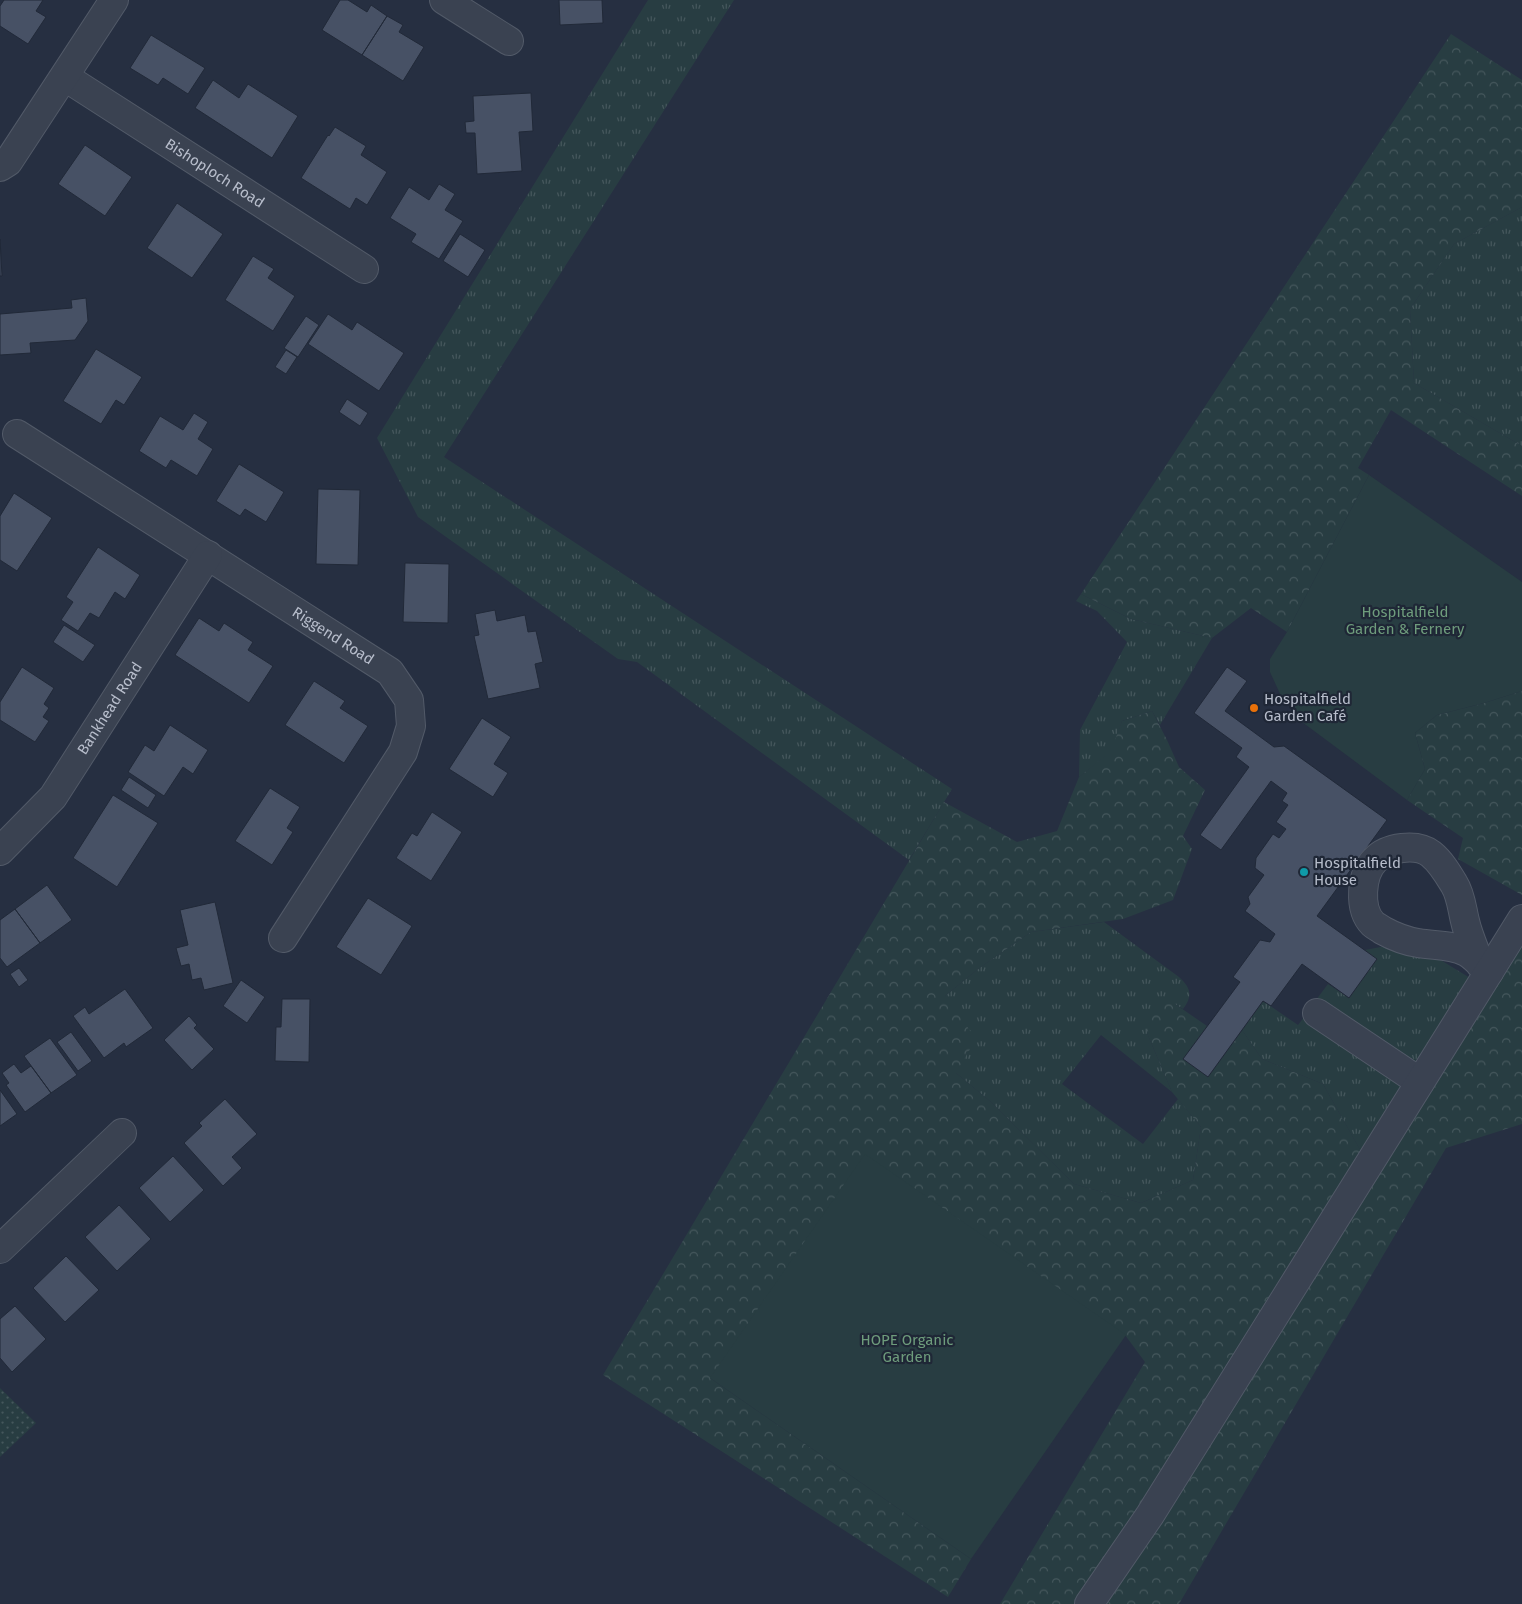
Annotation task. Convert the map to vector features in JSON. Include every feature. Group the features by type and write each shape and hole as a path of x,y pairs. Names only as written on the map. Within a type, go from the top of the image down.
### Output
{"street":[{"path":"0,167 8,162 114,0"},
{"path":"444,0 509,41"},
{"name":"Bishoploch Road","path":"65,77 364,269"},
{"name":"Riggend Road","path":"17,434 390,672 409,700 410,726 403,752 283,938"},
{"name":"Bankhead Road","path":"3,843 53,797 208,555"},
{"path":"1404,848 1419,849 1431,854 1444,868 1456,887 1465,922 1484,968 1467,952 1446,945 1418,943 1393,936 1372,924 1365,909 1363,896 1370,866 1376,859 1390,851 1404,848"},
{"path":"1089,1604 1150,1516 1420,1082 1484,968 1522,918"},
{"path":"1317,1013 1420,1082"},
{"path":"0,1249 122,1133"}],"green space":[{"path":"648,0 734,0 444,457 952,789 909,860 637,662 618,659 418,517 377,438"},
{"path":"1451,34 1522,80 1522,207 1454,244 1410,309 1414,383 1522,446 1522,496 1391,410 1358,468 1369,475 1287,632 1251,608 1212,638 1131,619 1081,594"},
{"path":"1522,207 1522,446 1414,383 1410,309 1454,244"},
{"name":"Hospitalfield Garden & Fernery","path":"1369,475 1522,582 1522,691 1437,715 1415,733 1425,769 1407,800 1298,719 1291,710 1287,700 1281,696 1270,672 1270,659 1287,632"},
{"path":"1081,594 1131,619 1212,638 1160,725 1152,711 1122,721 1112,751 1079,777 1080,730 1127,642 1097,611 1076,601"},
{"path":"1522,691 1522,895 1458,859 1463,838 1407,800 1425,769 1415,733 1437,715"},
{"path":"1152,711 1179,767 1205,790 1183,836 1192,849 1173,900 1123,919 1031,932 978,969 945,996 976,1039 956,1073 991,1102 1074,1184 1141,1203 1193,1180 1201,1127 1172,1092 1147,1033 1151,1004 1175,1004 1207,1026 1184,1059 1208,1077 1242,1030 1262,1059 1323,1084 1363,1155 1522,933 1522,1124 1446,1148 1179,1604 1000,1604 1145,1362 1125,1335 710,1378 971,1559 948,1597 603,1375 944,802 1017,842 1057,831 1079,777 1111,751 1122,721"},
{"path":"1104,922 1179,977 1189,992 1188,1000 1183,1009 1175,1004 1147,1033 1172,1092 1101,1035 1062,1084 1143,1144 1178,1099 1201,1127 1193,1180 1141,1203 1074,1184 991,1102 956,1073 945,996 978,969 1031,932"},
{"path":"1386,946 1439,959 1475,981 1420,1068 1316,1000 1328,984 1349,998 1376,959 1365,950"},
{"path":"1263,1001 1298,1025 1305,1016 1407,1089 1363,1155 1323,1084 1262,1059 1242,1030"},
{"name":"HOPE Organic Garden","path":"865,1154 1126,1335 971,1559 710,1378"},
{"path":"0,1388 36,1423 0,1457"}],"building":[{"path":"4,0 43,0 36,11 46,17 28,44 0,26 0,6"},
{"path":"340,0 348,0 367,12 371,5 387,16 362,55 322,30"},
{"path":"559,0 602,0 603,23 560,25"},
{"path":"387,16 403,25 399,32 424,47 403,81 362,55"},
{"path":"151,35 205,68 188,94 163,78 158,85 130,68"},
{"path":"213,80 239,98 248,84 298,116 272,158 195,108"},
{"path":"531,93 533,131 519,132 522,171 477,174 475,133 466,133 465,122 474,121 473,96"},
{"path":"335,127 366,146 361,155 387,172 367,205 356,198 350,209 301,178"},
{"path":"85,145 132,177 105,216 58,184"},
{"path":"439,184 455,194 445,210 463,221 439,259 411,242 416,234 390,218 409,187 429,200"},
{"path":"177,203 223,234 192,278 147,248"},
{"path":"460,234 485,250 468,277 443,261"},
{"path":"0,239 2,276 0,276"},
{"path":"253,256 274,269 268,278 295,296 273,331 225,300"},
{"path":"86,298 88,321 75,340 30,343 31,353 0,355 0,314 72,308 71,300"},
{"path":"328,314 352,330 357,322 404,353 379,391 308,344"},
{"path":"306,316 319,325 298,357 284,348"},
{"path":"96,349 142,377 124,405 116,400 101,424 63,401"},
{"path":"286,350 297,357 286,374 275,367"},
{"path":"347,399 368,413 360,426 339,412"},
{"path":"194,413 208,422 198,439 213,449 197,476 171,460 166,468 139,451 160,416 183,430"},
{"path":"239,464 284,492 266,522 245,509 240,516 216,501"},
{"path":"318,489 360,490 358,565 316,564"},
{"path":"14,493 52,518 17,571 0,560 0,516"},
{"path":"98,547 140,575 125,599 115,592 99,618 90,613 78,631 61,620 73,602 66,597"},
{"path":"405,563 449,564 448,623 403,622"},
{"path":"495,610 497,621 525,615 528,632 536,631 543,662 535,664 540,688 488,699 474,636 479,635 475,614"},
{"path":"199,618 219,631 224,623 253,642 248,650 273,666 249,703 175,655"},
{"path":"64,625 95,645 83,662 53,642"},
{"path":"22,667 54,688 44,704 49,708 43,717 49,721 35,742 0,720 0,702"},
{"name":"Hospitalfield House","path":"1227,667 1247,681 1225,711 1274,747 1284,746 1387,820 1317,916 1377,959 1349,998 1302,964 1271,1006 1263,1001 1208,1077 1183,1059 1240,982 1233,977 1260,940 1270,942 1275,934 1245,911 1250,904 1248,897 1264,875 1255,868 1256,858 1273,834 1279,838 1286,829 1276,822 1288,805 1282,801 1287,793 1271,781 1221,850 1200,835 1249,767 1236,757 1242,748 1194,713"},
{"path":"314,681 345,701 340,708 368,726 344,763 285,725"},
{"path":"482,718 511,737 494,764 508,773 493,797 449,769"},
{"path":"170,725 208,750 193,774 183,767 164,796 128,772 145,745 154,751"},
{"path":"129,777 156,795 148,808 121,790"},
{"path":"270,788 300,807 287,828 293,832 272,865 235,841"},
{"path":"113,795 158,823 117,887 73,858"},
{"path":"432,812 462,832 431,881 396,858 412,833 417,836"},
{"path":"47,885 72,920 40,943 15,909"},
{"path":"368,898 412,926 381,975 336,947"},
{"path":"215,902 233,983 204,990 201,978 192,980 189,964 181,966 176,948 188,945 180,910"},
{"path":"15,909 40,943 7,967 0,958 0,920"},
{"path":"19,968 28,980 19,987 10,974"},
{"path":"241,980 265,997 247,1023 223,1006"},
{"path":"125,989 153,1028 126,1047 124,1043 104,1058 73,1016 85,1007 89,1014"},
{"path":"282,999 310,999 309,1062 275,1061 276,1027 281,1027"},
{"path":"189,1016 197,1025 194,1028 214,1049 192,1070 164,1040"},
{"path":"71,1032 92,1061 78,1071 57,1042"},
{"path":"50,1038 77,1075 51,1093 24,1056"},
{"path":"14,1064 21,1073 31,1066 51,1093 25,1112 6,1085 9,1083 2,1073"},
{"path":"0,1090 17,1114 0,1126"},
{"path":"225,1099 257,1134 232,1157 242,1168 223,1186 184,1143 202,1126 199,1123"},
{"path":"173,1156 204,1190 170,1222 139,1188"},
{"path":"119,1205 151,1239 117,1271 85,1237"},
{"path":"66,1256 99,1290 65,1322 33,1288"},
{"path":"15,1306 46,1339 12,1372 0,1358 0,1319"}],"place":[{"name":"Hospitalfield Garden Café","path":"1254,708"},
{"name":"Hospitalfield House","path":"1304,872"}]}
